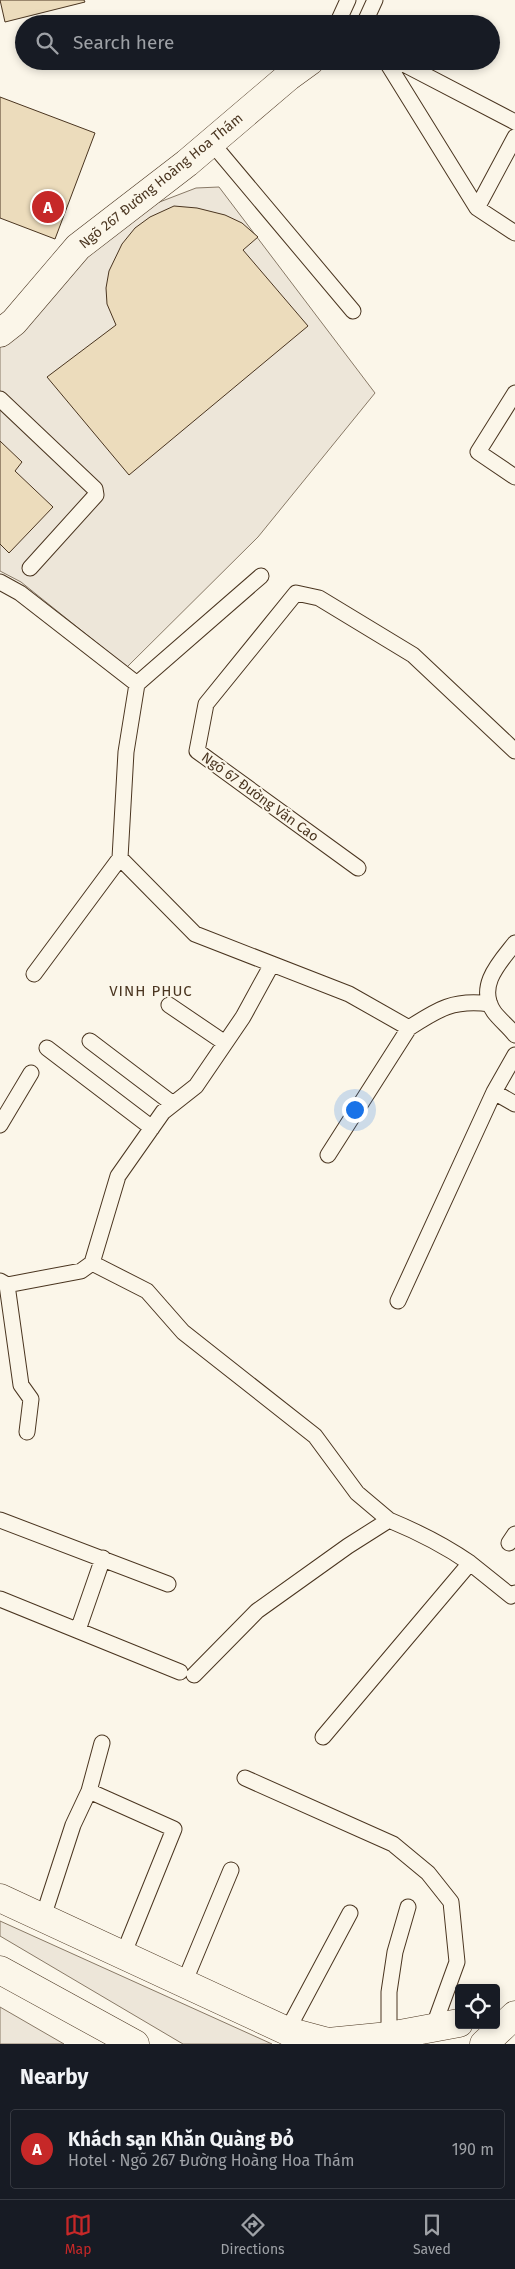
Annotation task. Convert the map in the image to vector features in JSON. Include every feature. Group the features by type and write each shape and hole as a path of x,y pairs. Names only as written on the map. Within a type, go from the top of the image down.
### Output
{"main road":[{"name":"Ngõ 267 Đường Hoàng Hoa Thám","path":"0,334 14,322 78,247 212,142 298,70"},
{"path":"0,1898 43,1916 286,2032 328,2042 389,2036 446,2026"},
{"path":"0,1970 135,2044"},
{"path":"500,2016 515,2014"},
{"path":"484,2044 515,2014"},
{"path":"509,2044 515,2024"}],"lane":[{"path":"341,15 348,0"},
{"path":"368,15 375,0"},
{"path":"392,70 477,208 515,233"},
{"path":"415,70 515,122"},
{"path":"477,208 515,137"},
{"path":"212,142 353,311"},
{"path":"515,393 478,452 515,477"},
{"path":"0,399 95,489 96,495 30,568"},
{"path":"34,974 120,858 126,752 137,684 261,576"},
{"path":"0,582 20,593 137,684"},
{"name":"Ngõ 67 Đường Văn Cao","path":"358,868 197,751 206,704 296,593 319,598 413,654 515,751"},
{"path":"120,858 195,934 350,994 409,1028"},
{"path":"515,944 491,973 488,987 490,1004 494,1012 515,1035"},
{"path":"27,1432 31,1399 20,1384 4,1283 81,1271 92,1263 118,1176 163,1112 196,1086 243,1016 272,964"},
{"path":"328,1155 409,1028 435,1011 451,1005 471,1001 490,1004"},
{"path":"169,1005 225,1043"},
{"path":"90,1041 172,1104"},
{"path":"47,1048 152,1128"},
{"path":"398,1301 494,1092 515,1056"},
{"path":"0,1125 31,1073"},
{"path":"494,1092 515,1104"},
{"path":"92,1263 148,1290 183,1332 316,1436 357,1493 389,1520 446,1546 511,1596 515,1593"},
{"path":"0,1520 168,1584"},
{"path":"0,1598 187,1674 257,1611 348,1546 389,1520"},
{"path":"78,1630 103,1558"},
{"path":"323,1737 470,1563"},
{"path":"43,1916 73,1825 89,1791 102,1743"},
{"path":"246,1778 393,1844 428,1873 451,1902 457,1962 446,2026"},
{"path":"89,1791 174,1829 123,1955"},
{"path":"184,1983 231,1870"},
{"path":"389,2036 389,1992 395,1952 408,1907"},
{"path":"286,2032 350,1913"}],"shaded area":[{"path":"219,187 375,393 258,537 127,667 21,582 0,571 0,338 131,213 196,188"},
{"path":"0,1921 272,2044 183,2044 0,1936"},
{"path":"0,2007 64,2044 0,2044"}],"building":[{"path":"0,0 84,0 85,2 33,15 15,15 15,20 5,22"},
{"path":"0,97 95,133 55,239 0,218"},
{"path":"174,206 197,208 225,215 242,223 258,237 243,250 308,326 129,475 47,377 116,325 107,304 106,288 109,271 122,244 135,228 150,217"},
{"path":"0,441 22,462 15,471 53,507 9,553 0,544"}],"place":[{"name":"Khách sạn Khăn Quàng Đỏ","path":"48,207"}],"district":[{"name":"VINH PHUC","path":"151,991"}]}
